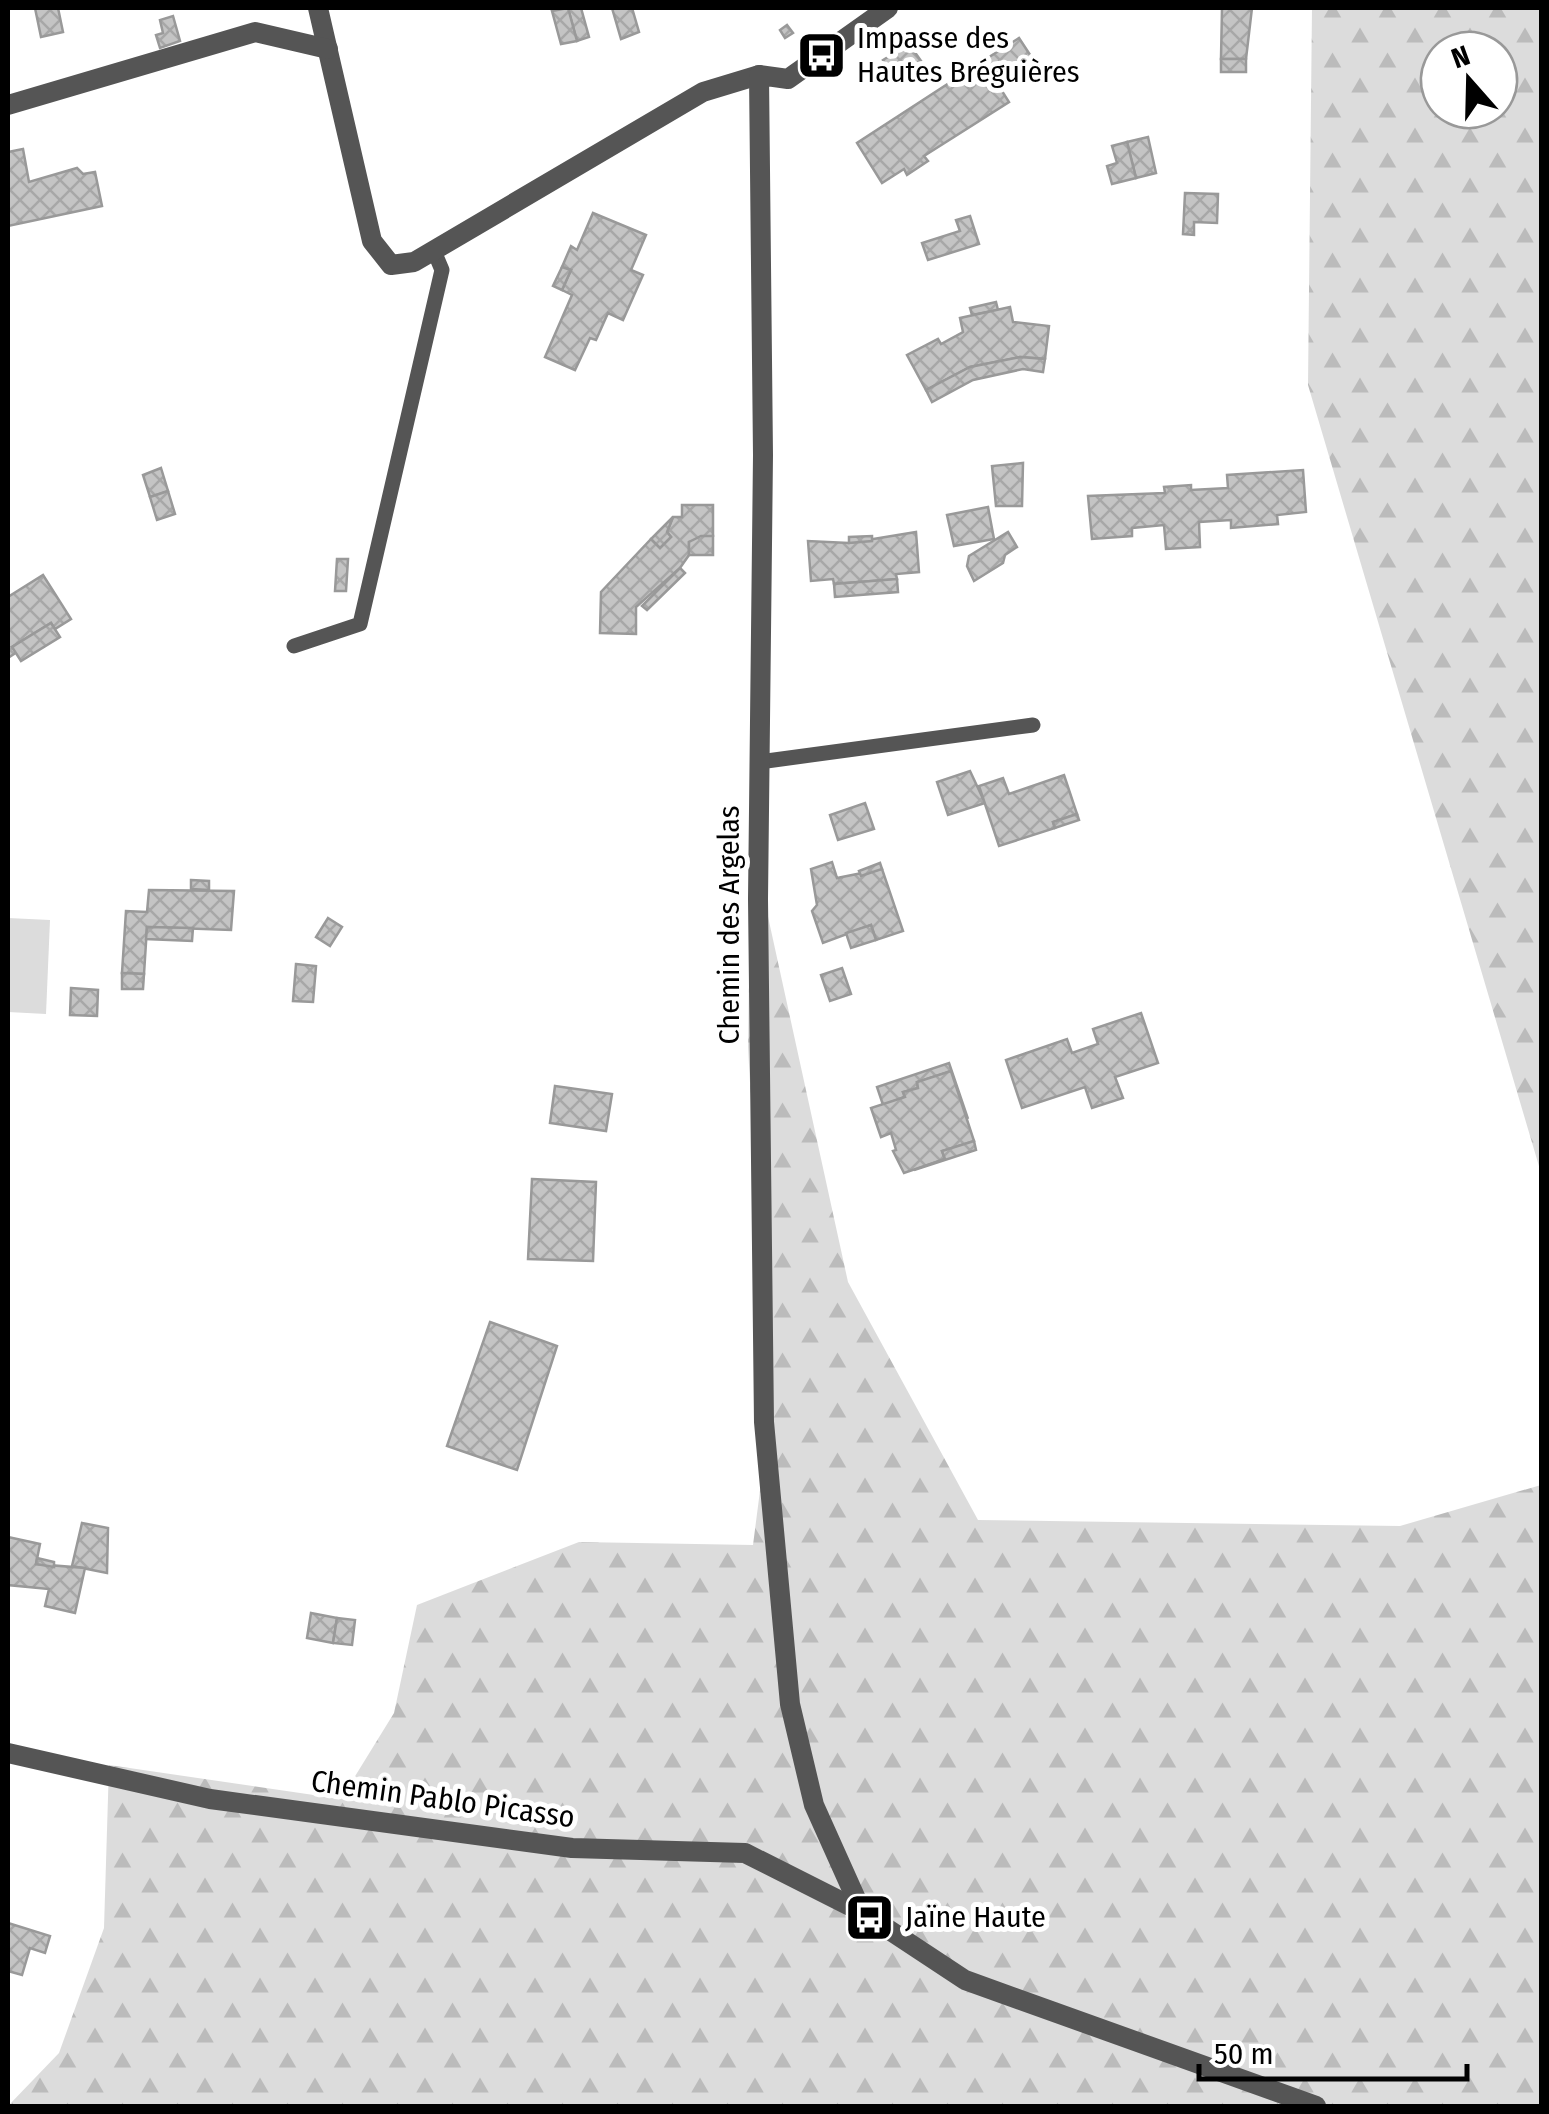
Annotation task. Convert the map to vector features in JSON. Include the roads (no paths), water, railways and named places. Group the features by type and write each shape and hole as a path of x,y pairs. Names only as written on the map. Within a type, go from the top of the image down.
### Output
{"street":[{"path":"318,8 372,241 391,265 414,262 434,251 704,92 760,75 788,80 888,8"},
{"path":"8,105 255,32 328,49"},
{"name":"Chemin des Argelas","path":"760,75 764,1422 790,1704 814,1805 862,1912"},
{"name":"Chemin Pablo Picasso","path":"8,1753 210,1798 553,1846 745,1853 862,1912 965,1980 1316,2106"}],"lane":[{"path":"294,646 360,624 442,270 434,251"},
{"path":"760,762 1033,724"}],"place":[{"name":"Impasse des Hautes Bréguières","path":"822,55"},
{"name":"Jaïne Haute","path":"870,1917"}]}
